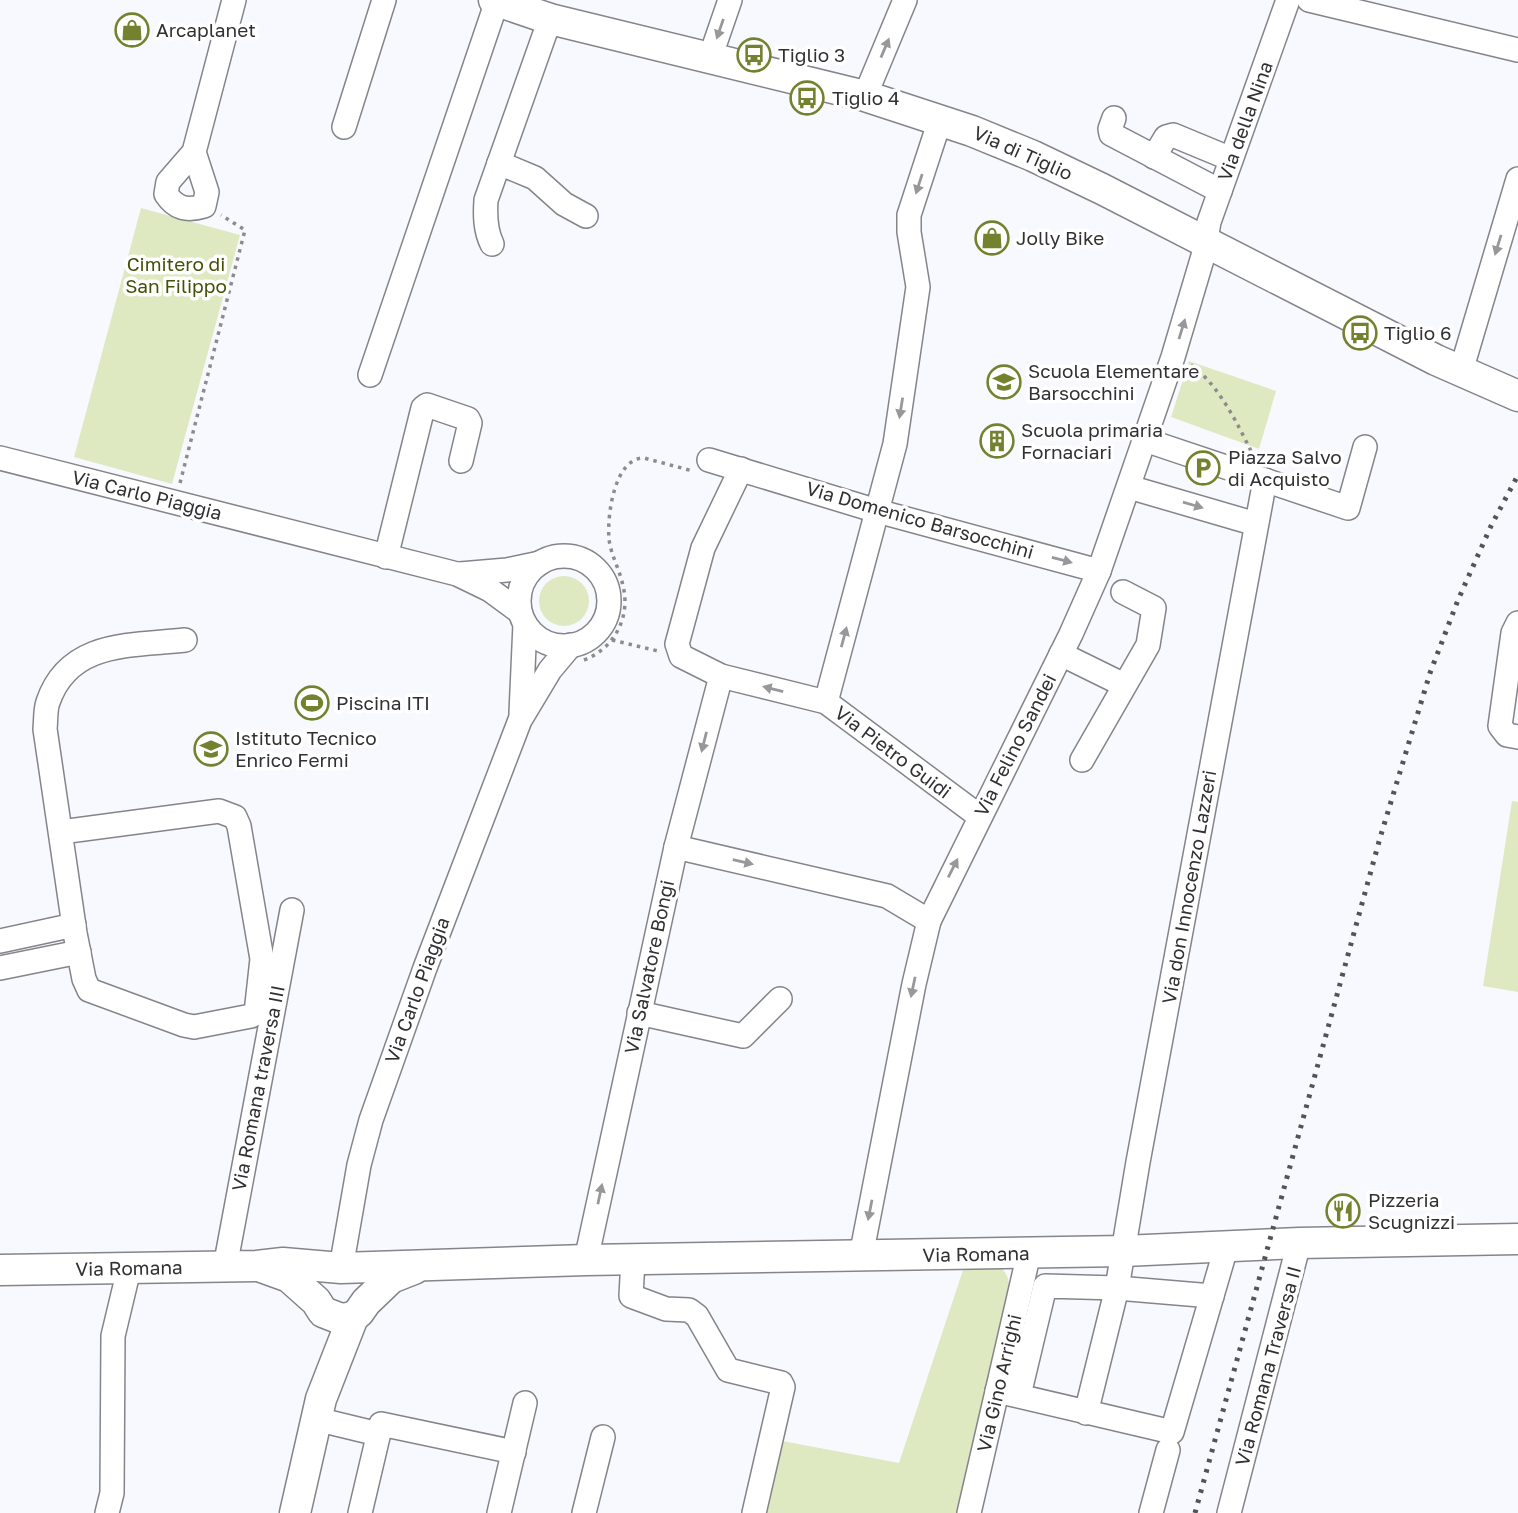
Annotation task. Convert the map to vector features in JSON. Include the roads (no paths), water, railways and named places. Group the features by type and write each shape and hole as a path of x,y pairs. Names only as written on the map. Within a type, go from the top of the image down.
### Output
{"main road":[{"name":"Via di Tiglio","path":"496,1 550,19 864,96 940,120 1033,156 1518,396"},
{"name":"Via Romana","path":"0,1270 225,1267 272,1263 341,1268 586,1260 1124,1251 1299,1243 1518,1239"},
{"name":"Via Romana","path":"359,1309 391,1278 434,1264"},
{"name":"Via Romana","path":"257,1266 289,1277 319,1307"},
{"path":"295,1513 319,1409 367,1291 363,1280 354,1271 341,1268 329,1271 321,1277 315,1288 319,1307 319,1409"},
{"path":"319,1307 336,1319 359,1309"}],"street":[{"path":"194,152 207,192 204,206 191,210 180,208 166,194 168,182 194,152 234,0"},
{"path":"344,127 384,0"},
{"path":"710,58 730,0"},
{"path":"864,96 905,0"},
{"name":"Via della Nina","path":"1207,243 1209,222 1288,0"},
{"path":"1309,0 1518,50"},
{"path":"370,375 496,1"},
{"path":"492,244 485,216 486,200 550,19"},
{"path":"1114,118 1111,134 1220,191"},
{"path":"826,702 895,444 918,287 909,232 909,215 940,120"},
{"path":"1154,157 1166,137 1173,135 1231,159"},
{"path":"499,163 535,178 564,204 586,216"},
{"path":"1461,370 1518,179"},
{"name":"Via Felino Sandei","path":"861,1256 914,984 929,921 1099,571 1173,357 1207,243"},
{"path":"386,557 423,408 427,405 468,419 470,423 461,461"},
{"path":"1145,440 1348,508 1365,447"},
{"name":"Via Carlo Piaggia","path":"0,458 457,575 490,590 523,618 520,720"},
{"name":"Via Domenico Barsocchini","path":"709,460 877,511 1099,571"},
{"path":"721,676 681,656 677,643 703,548 741,469"},
{"name":"Via don Innocenzo Lazzeri","path":"1086,1413 1117,1288 1265,480"},
{"path":"1129,487 1256,524"},
{"path":"561,556 576,557 596,569 607,588 609,603 602,625 576,653 545,642 523,618 519,598 522,585 528,573 540,563 561,556"},
{"name":"Via Carlo Piaggia","path":"457,575 507,570 540,563"},
{"path":"1082,760 1147,645 1154,608 1123,592"},
{"path":"1518,623 1513,633 1500,726 1507,735 1518,737"},
{"path":"61,832 219,811 235,817 239,826 262,959 256,1013 194,1027 89,990 84,979 74,926 45,729 47,703 69,668 83,656 100,650 185,640"},
{"name":"Via Carlo Piaggia","path":"341,1268 359,1165 371,1119 425,968 520,720 550,670 576,653"},
{"path":"1061,654 1124,685"},
{"name":"Via Pietro Guidi","path":"721,676 826,702 979,816"},
{"name":"Via Salvatore Bongi","path":"586,1260 676,847 721,676"},
{"path":"676,847 887,896 929,921"},
{"name":"Via Romana traversa III","path":"225,1267 292,910"},
{"path":"0,941 74,926"},
{"path":"0,968 79,952"},
{"path":"639,1013 743,1036 780,999"},
{"name":"Via Romana Traversa II","path":"1229,1513 1299,1243"},
{"path":"1212,1296 1117,1288 1045,1286 1008,1393 1172,1432 1212,1296 1226,1248"},
{"name":"Via Gino Arrighi","path":"969,1513 1008,1393 1030,1253"},
{"path":"633,1260 631,1296 666,1309 689,1310 697,1316 728,1370 781,1383 783,1387 754,1513"},
{"path":"107,1513 112,1493 113,1336 129,1269"},
{"path":"499,1513 526,1403"},
{"path":"319,1409 378,1434"},
{"path":"360,1513 381,1424 514,1451"},
{"path":"584,1513 603,1437"},
{"path":"1151,1513 1168,1450"}],"railway":[{"path":"1195,1513 1380,838 1430,673 1458,600 1491,526 1518,475"}],"place":[{"name":"Arcaplanet","path":"132,30"},
{"name":"Tiglio 3","path":"754,55"},
{"name":"Tiglio 4","path":"807,98"},
{"name":"Jolly Bike","path":"992,238"},
{"name":"Tiglio 6","path":"1360,333"},
{"name":"Scuola Elementare Barsocchini","path":"1004,382"},
{"name":"Scuola primaria Fornaciari","path":"997,441"},
{"name":"Piazza Salvo di Acquisto","path":"1203,468"},
{"name":"Piscina ITI","path":"312,703"},
{"name":"Istituto Tecnico Enrico Fermi","path":"211,749"},
{"name":"Pizzeria Scugnizzi","path":"1343,1211"}],"park label":[{"name":"Cimitero di San Filippo","path":"176,275"}]}
